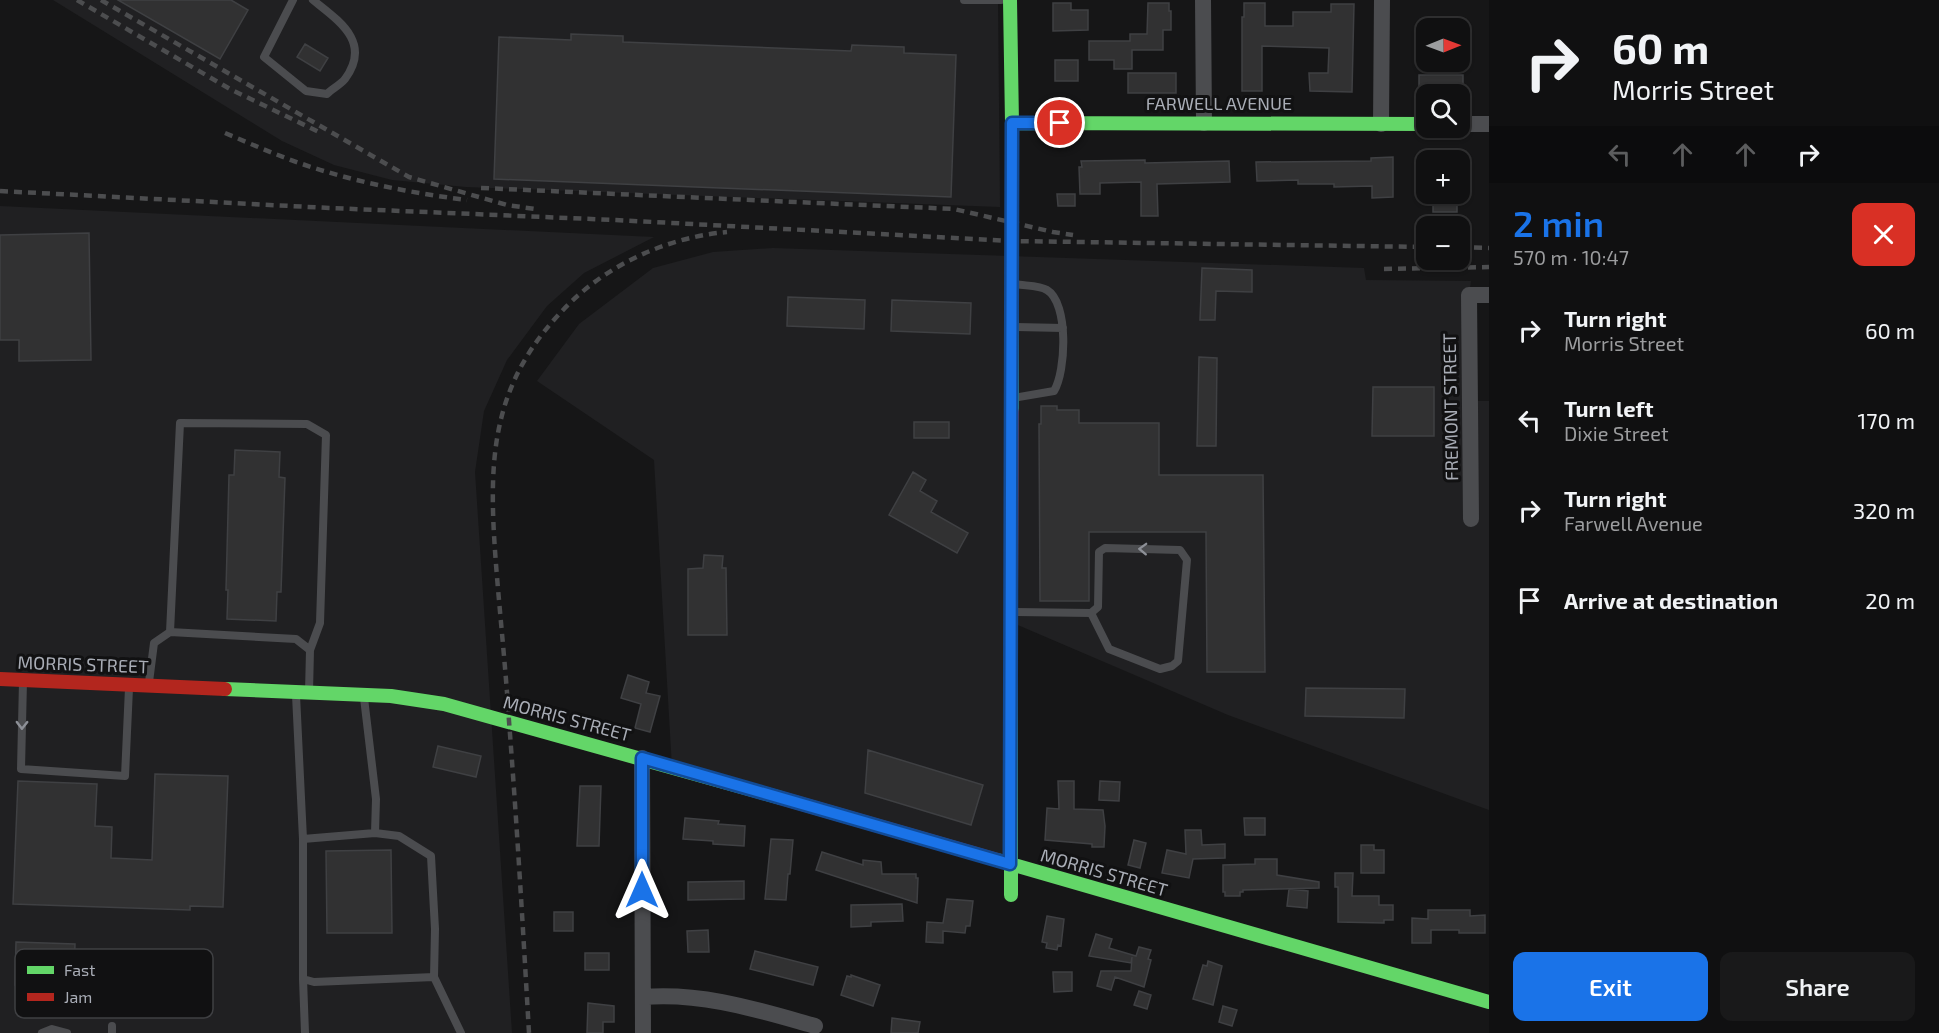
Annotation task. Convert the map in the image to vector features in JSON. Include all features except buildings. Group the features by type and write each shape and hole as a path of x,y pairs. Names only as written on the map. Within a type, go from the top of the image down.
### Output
{"street":[{"path":"1010,0 1012,123 1011,895"},
{"path":"1203,0 1204,123"},
{"path":"1381,124 1382,0"},
{"name":"FARWELL AVENUE","path":"1012,123 1416,124"},
{"path":"1470,124 1489,124"},
{"name":"FREMONT STREET","path":"1471,519 1469,295 1489,295"},
{"name":"MORRIS STREET","path":"0,679 363,694 444,704 642,758 1489,1002"},
{"path":"642,758 643,1033"},
{"path":"643,997 687,997 716,1000 815,1026"}],"lane":[{"path":"293,0 264,57 306,91 327,94 344,79 355,58 353,37 334,16 313,0"},
{"path":"964,0 1001,0"},
{"path":"1011,284 1046,289 1051,293 1055,297 1064,333 1059,383 1054,391 1011,398"},
{"path":"1011,327 1063,328"},
{"path":"170,633 180,423 307,424 326,435 320,623 310,650 302,692 305,1033"},
{"path":"1011,612 1091,614 1098,607 1099,552 1105,548 1180,550 1187,560 1178,661 1172,666 1160,669 1109,649 1091,614"},
{"path":"148,685 154,643 170,633 296,639 310,650"},
{"path":"23,680 21,769 125,776 129,685"},
{"path":"363,694 376,799 375,833"},
{"path":"303,839 375,833 399,836 431,856 435,929 434,977 461,1033"},
{"path":"303,980 315,982 434,977"},
{"path":"42,1033 52,1029 67,1033"}],"shaded area":[{"path":"53,0 998,0 1000,207 466,187 392,180 334,165 282,141"},
{"path":"0,206 654,237 584,273 547,306 507,360 484,411 475,472 512,1033 0,1033"},
{"path":"773,248 1364,268 1366,280 1471,281 1469,295 1471,401 1489,401 1489,810 1228,715 1011,622 1010,864 672,767 654,460 537,381 579,324 653,268 713,252"}],"railway":[{"path":"77,0 230,89 319,132"},
{"path":"101,0 409,177 507,205 535,209"},
{"path":"225,133 286,158 341,176 431,195 467,200"},
{"path":"481,188 954,209 1073,235"},
{"path":"0,191 1011,241 1416,247"},
{"path":"529,1033 515,799 494,537 494,463 499,428 508,396 523,364 544,332 588,287 624,263 643,254 684,239 727,232"},
{"path":"1470,247 1489,248"},
{"path":"1384,269 1489,267"}],"traffic: fast":[{"path":"1010,0 1012,412"},
{"path":"1012,123 1416,124"},
{"path":"1011,592 1011,895"},
{"path":"225,689 391,696 444,704 781,798"},
{"path":"997,860 1489,1002"}],"traffic: jam":[{"path":"1011,592 1012,412"},
{"path":"0,679 225,689"},
{"path":"781,798 997,860"}],"route":[{"path":"642,890 642,758 1010,864 1012,123 1060,123"}]}
